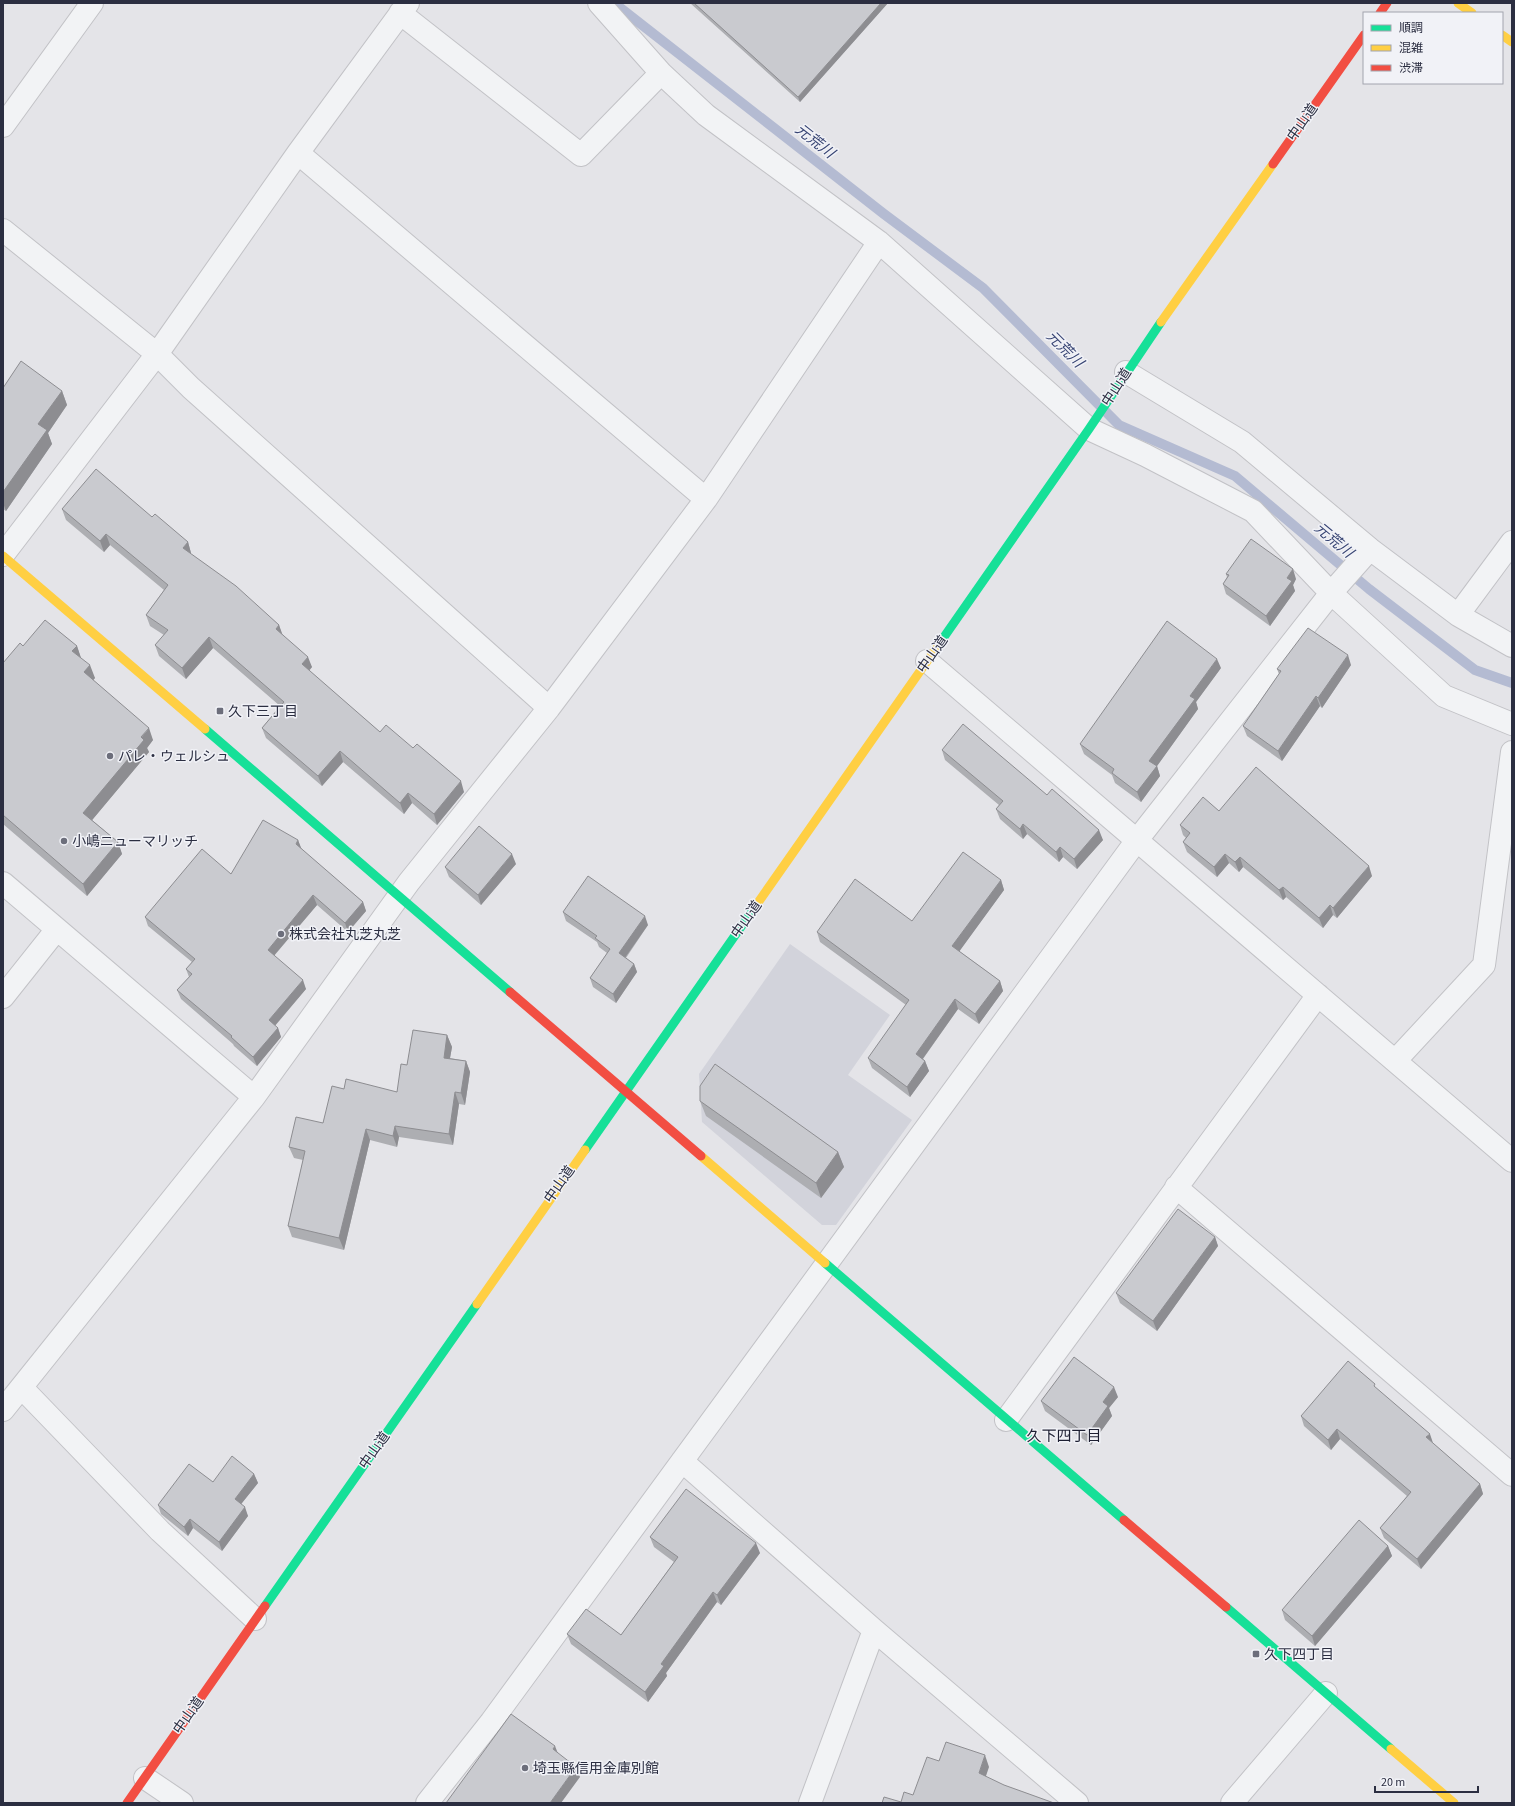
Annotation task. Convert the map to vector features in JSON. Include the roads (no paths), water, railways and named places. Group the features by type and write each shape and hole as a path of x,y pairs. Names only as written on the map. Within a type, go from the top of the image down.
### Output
{"main road":[{"path":"1381,12 1387,3"},
{"path":"1458,3 1471,12"},
{"name":"中山道","path":"127,1803 928,661 1089,429 1126,372 1363,36"},
{"path":"1503,36 1512,42"},
{"path":"3,555 626,1090 1006,1420 1454,1803"}],"street":[{"path":"3,126 92,3"},
{"path":"599,3 661,73 706,115 879,242 1089,429 1146,455 1253,511 1331,593 1444,696 1512,724"},
{"path":"3,555 156,354 298,153 404,8 581,156 661,73"},
{"path":"298,153 706,499"},
{"path":"3,230 156,354 191,388 549,708"},
{"path":"3,1410 254,1097 399,895 549,708 706,499 879,242"},
{"path":"1126,372 1242,442 1370,548 1458,615 1512,646"},
{"path":"1458,615 1512,542"},
{"path":"427,1803 491,1722 1137,840 1331,593 1370,548"},
{"path":"928,661 1512,1161"},
{"path":"1395,1061 1484,965 1512,752"},
{"path":"3,883 254,1097"},
{"path":"3,997 57,929"},
{"path":"1006,1420 1318,994"},
{"path":"1176,1187 1512,1475"},
{"path":"22,1388 160,1530 255,1619"},
{"path":"682,1461 874,1630 1077,1803"},
{"path":"810,1803 874,1630"},
{"path":"1232,1803 1326,1693"},
{"path":"145,1778 182,1803"}],"waterway":[{"name":"元荒川","path":"614,3 884,214 983,288 1119,425 1235,476 1369,589 1475,670 1512,683"}],"place":[{"name":"久下三丁目","path":"220,711"},
{"name":"パレ・ウェルシュ","path":"110,756"},
{"name":"小嶋ニューマリッチ","path":"64,841"},
{"name":"株式会社丸芝丸芝","path":"281,934"},
{"name":"久下四丁目","path":"1256,1654"},
{"name":"埼玉縣信用金庫別館","path":"525,1768"}],"district":[{"name":"久下四丁目","path":"1064,1436"}]}
